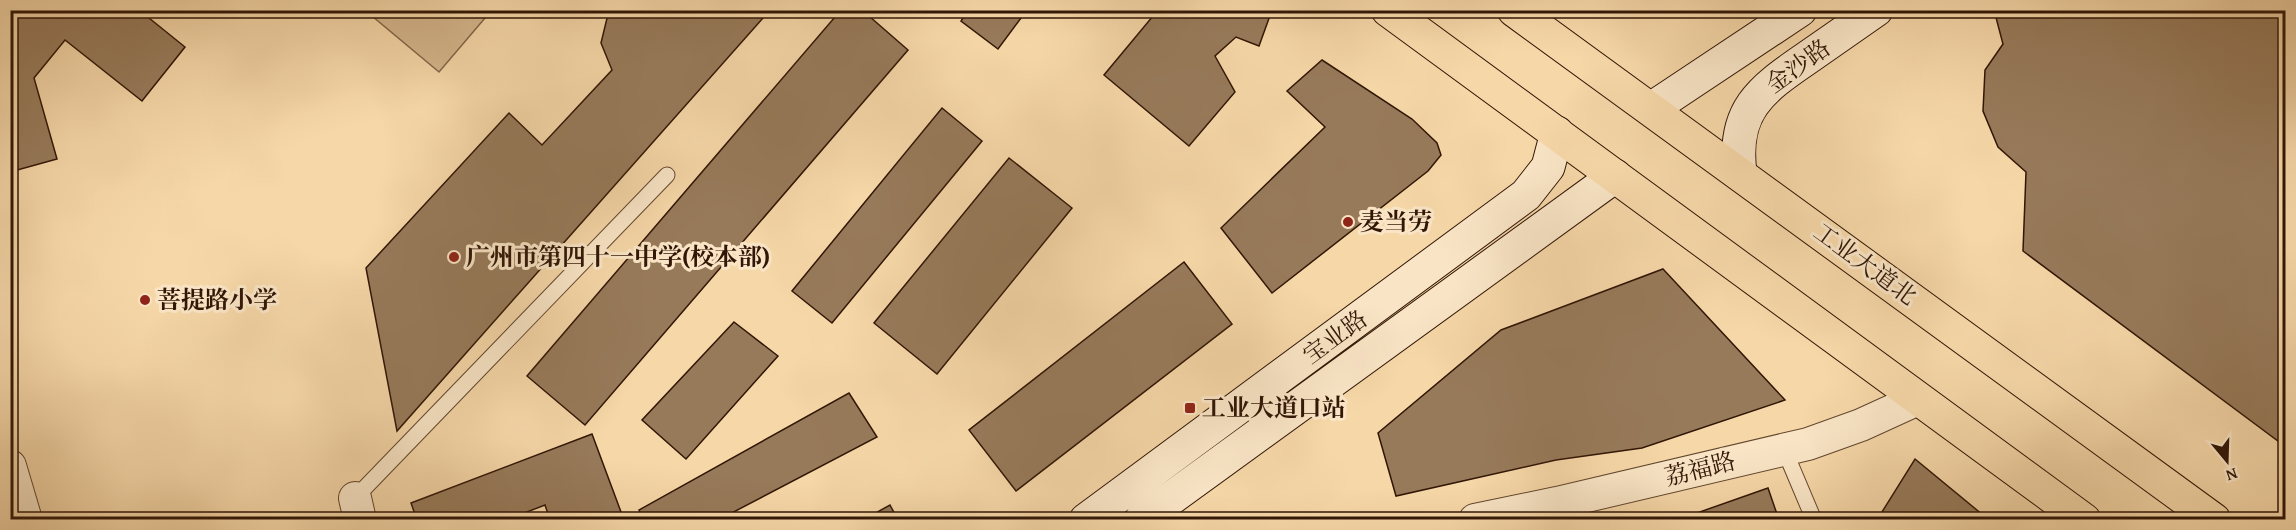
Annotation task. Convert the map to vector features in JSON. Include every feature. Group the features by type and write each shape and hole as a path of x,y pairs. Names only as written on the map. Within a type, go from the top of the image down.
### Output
{"main road":[{"path":"1388,10 2084,519"},
{"name":"工业大道北","path":"1514,10 2214,519"},
{"name":"金沙路","path":"1651,109 1800,10"},
{"name":"金沙路","path":"1740,173 1738,154 1743,122 1760,93 1876,10"},
{"name":"宝业路","path":"1086,519 1526,195 1548,167 1557,133"},
{"name":"宝业路","path":"1141,519 1615,176"}],"street":[{"name":"荔福路","path":"1475,519 1561,511 1784,449 1861,425 1918,399"},
{"path":"10,466 26,519"}],"lane":[{"path":"358,509 668,175"},
{"path":"1784,449 1814,519"}],"shaded area":[{"path":"366,11 491,11 439,72"}],"building":[{"path":"10,10 139,10 185,47 142,101 65,40 34,78 57,159 10,172"},
{"path":"609,10 770,10 397,431 366,268 509,113 542,145 612,70 601,43"},
{"path":"841,10 862,10 908,50 585,425 527,376"},
{"path":"968,10 1027,10 998,49 961,21"},
{"path":"1158,10 1272,10 1259,46 1236,37 1215,56 1235,92 1189,146 1104,75"},
{"path":"1994,10 2286,10 2286,447 2023,251 2026,172 1998,147 1983,111 1985,70 2003,44"},
{"path":"1322,60 1412,119 1437,143 1441,155 1428,171 1272,293 1221,228 1325,127 1287,91"},
{"path":"942,108 982,141 832,323 792,291"},
{"path":"1009,158 1072,208 937,374 874,323"},
{"path":"1184,262 1232,324 1016,491 969,430"},
{"path":"1663,269 1785,400 1642,448 1556,460 1396,496 1378,433 1501,330"},
{"path":"734,322 778,356 686,459 642,420"},
{"path":"849,393 877,437 724,517 725,520 644,520 639,510"},
{"path":"592,434 624,520 550,520 545,505 506,520 417,520 411,503"},
{"path":"1915,459 1989,520 1877,520"},
{"path":"1768,488 1779,520 1677,520"},
{"path":"890,505 898,520 863,520"}],"place":[{"name":"麦当劳","path":"1348,222"},
{"name":"广州市第四十一中学(校本部)","path":"454,257"},
{"name":"菩提路小学","path":"145,300"},
{"name":"工业大道口站","path":"1190,408"}]}
